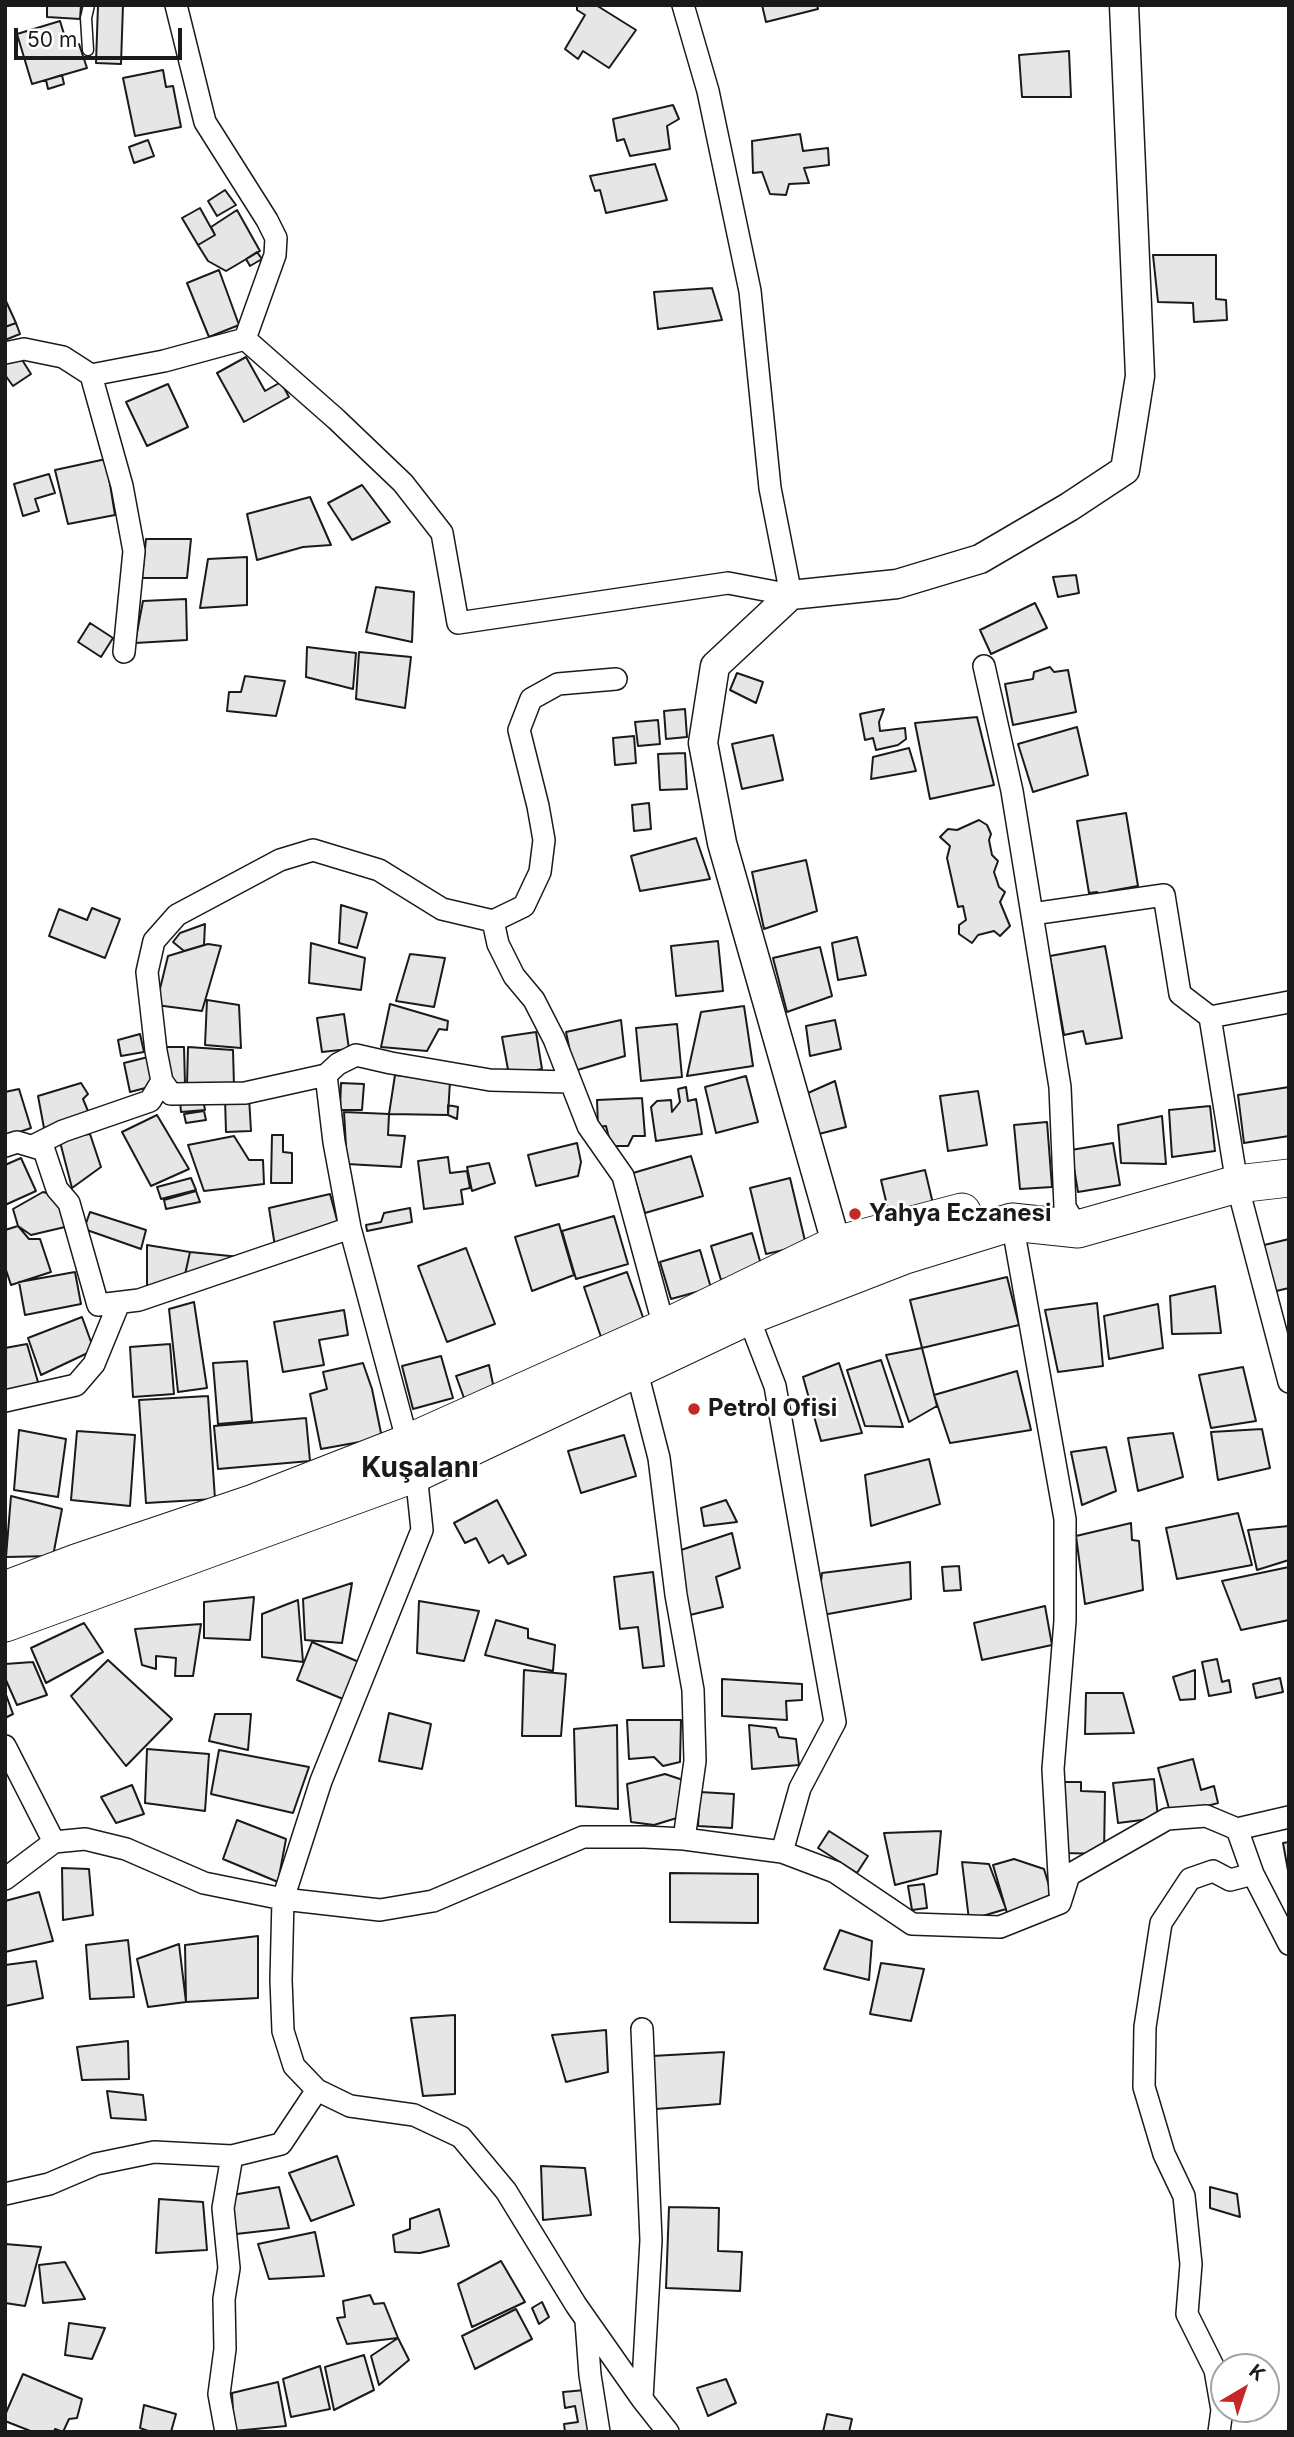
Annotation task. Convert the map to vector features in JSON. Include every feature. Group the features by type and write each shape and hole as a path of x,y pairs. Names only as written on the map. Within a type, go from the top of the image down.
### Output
{"highway":[{"path":"5,1623 636,1368 668,1341 748,1316 841,1261 905,1255 1012,1222 1072,1218 1289,1154"},
{"path":"1235,1172 1289,1178"},
{"path":"5,1590 254,1503 412,1458 841,1261 984,1207 1072,1218"}],"street":[{"path":"176,5 205,122 276,238 275,255 245,339"},
{"path":"683,5 708,90 750,291 769,488 791,595"},
{"path":"245,339 337,419 403,482 442,533 458,623 728,583 791,595 897,584 980,559 1069,507 1125,470 1140,376 1124,5"},
{"path":"91,375 164,361 245,339"},
{"path":"5,353 24,349 62,357 91,375 122,486 134,551 124,652"},
{"path":"791,595 715,666 703,743 722,843 841,1261"},
{"path":"984,666 1012,791 1060,1087 1072,1218"},
{"path":"569,1082 490,1080 356,1055 338,1064 326,1075 245,1093 171,1094 162,1081 156,1051 147,972 155,941 177,915 280,860 313,850 379,870 442,909 493,921 524,906 540,872 544,840 519,730 531,699 558,684 616,679"},
{"path":"1032,915 1164,895 1180,995 1210,1017 1235,1172 1289,1382"},
{"path":"493,921 503,955 513,976 534,1000 554,1040 588,1126 623,1176 668,1341"},
{"path":"1210,1017 1289,1002"},
{"path":"326,1075 334,1142 351,1228 412,1458 422,1530 321,1781 283,1899 283,2031 294,2066 317,2090 350,2106 414,2115 461,2137 506,2191 586,2319 668,2432"},
{"path":"33,1146 63,1130 150,1101 162,1081"},
{"path":"5,1146 17,1142 44,1150 57,1189 69,1203 98,1306 139,1300 351,1228"},
{"path":"1012,1222 1065,1519 1065,1621 1053,1769 1060,1903"},
{"path":"5,1401 76,1385 94,1364 119,1303"},
{"path":"748,1316 775,1385 835,1722 800,1788 782,1852"},
{"path":"636,1368 659,1458 676,1595 693,1689 695,1761 684,1839"},
{"path":"5,1746 54,1842"},
{"path":"1060,1903 1069,1875 1167,1819 1206,1816 1237,1829 1289,1817"},
{"path":"1237,1829 1254,1874 1289,1944"},
{"path":"5,1879 54,1842 85,1839 126,1849 205,1883 283,1899 380,1910 433,1901 583,1837 684,1839 782,1852 835,1872 912,1924 1000,1927 1060,1903"},
{"path":"1219,2432 1222,2410 1215,2370 1187,2314 1191,2264 1184,2196 1164,2154 1144,2087 1144,2027 1161,1923 1190,1879 1213,1871 1230,1880 1254,1874"},
{"path":"642,2029 651,2240 642,2399"},
{"path":"5,2194 49,2184 96,2164 154,2152 232,2157 281,2144 317,2090"},
{"path":"226,2432 219,2394 225,2348 224,2299 229,2268 223,2207 232,2157"},
{"path":"586,2319 590,2375 599,2432"}],"lane":[{"path":"88,50 86,18 89,5"}],"building":[{"path":"47,5 81,5 80,19 47,17"},
{"path":"98,5 123,5 121,64 96,63"},
{"path":"577,5 596,5 636,30 609,68 583,51 578,59 565,49 585,15 577,10"},
{"path":"762,5 817,5 818,9 766,22"},
{"path":"60,21 68,47 79,44 87,68 32,84 17,34"},
{"path":"1069,51 1071,97 1022,97 1019,55"},
{"path":"163,70 166,87 173,86 181,127 135,136 123,78"},
{"path":"62,75 64,84 48,89 46,80"},
{"path":"673,105 679,119 667,126 670,149 630,156 624,139 617,141 613,119"},
{"path":"800,134 803,151 828,148 829,165 804,168 809,183 789,184 786,195 770,194 762,172 753,173 752,141"},
{"path":"148,140 154,156 134,163 129,147"},
{"path":"655,164 667,200 606,213 600,190 595,191 590,176"},
{"path":"225,190 236,205 217,216 208,201"},
{"path":"200,208 215,235 198,245 182,218"},
{"path":"237,210 260,251 226,271 208,261 198,245 215,235 211,227"},
{"path":"257,252 262,259 250,266 246,259"},
{"path":"1153,255 1216,255 1216,299 1226,300 1227,320 1194,322 1193,303 1158,302"},
{"path":"219,270 239,325 209,337 187,283"},
{"path":"712,288 722,320 658,329 654,292"},
{"path":"5,299 16,323 5,327"},
{"path":"16,323 20,334 5,340 5,327"},
{"path":"19,355 31,374 13,386 5,375 5,364"},
{"path":"246,357 265,391 281,382 289,397 244,422 217,373"},
{"path":"168,384 188,427 147,446 126,402"},
{"path":"106,459 115,515 68,524 55,470"},
{"path":"49,474 55,493 35,499 39,511 23,516 14,484"},
{"path":"362,485 390,522 352,540 328,503"},
{"path":"310,497 331,545 303,547 257,560 247,514"},
{"path":"146,539 191,539 187,578 142,578"},
{"path":"247,557 247,605 200,608 208,559"},
{"path":"1076,575 1079,593 1058,597 1053,577"},
{"path":"376,587 414,592 412,642 366,632"},
{"path":"186,599 187,640 135,643 143,601"},
{"path":"1035,603 1047,628 991,654 980,630"},
{"path":"90,623 113,638 101,657 78,642"},
{"path":"307,647 356,653 353,689 306,677"},
{"path":"359,652 411,657 405,708 356,699"},
{"path":"1050,667 1054,672 1068,670 1076,712 1013,725 1005,684 1033,679 1034,672"},
{"path":"737,673 763,682 756,703 730,690"},
{"path":"245,676 285,681 276,716 227,711 229,692 241,692"},
{"path":"685,709 687,737 666,739 664,711"},
{"path":"884,709 879,722 880,731 905,728 906,739 898,745 876,750 873,738 865,740 860,714"},
{"path":"977,717 994,785 930,799 915,723"},
{"path":"658,720 660,744 638,746 635,722"},
{"path":"1077,727 1088,775 1033,792 1018,744"},
{"path":"773,735 783,780 742,789 732,744"},
{"path":"634,736 636,763 615,765 613,738"},
{"path":"909,748 916,771 871,779 873,757"},
{"path":"685,753 687,789 660,790 658,754"},
{"path":"649,803 651,829 634,831 632,805"},
{"path":"1126,813 1138,886 1101,895 1097,892 1089,893 1077,821"},
{"path":"979,820 987,825 991,834 989,840 992,855 998,861 994,872 999,887 1005,892 1000,902 1010,926 1000,936 994,931 978,935 972,943 959,934 959,925 966,920 963,906 958,907 947,858 950,846 940,837 948,829 957,830"},
{"path":"696,838 710,879 640,891 631,856"},
{"path":"806,860 817,911 764,929 752,872"},
{"path":"341,905 367,913 357,948 339,943"},
{"path":"92,908 120,919 105,958 49,936 59,909 87,920"},
{"path":"205,924 204,945 184,951 173,942 180,933"},
{"path":"857,937 866,975 838,980 832,943"},
{"path":"718,941 723,991 676,996 671,946"},
{"path":"311,943 365,958 361,990 309,983"},
{"path":"208,944 221,946 202,1011 156,1005 168,956"},
{"path":"1105,946 1122,1038 1086,1044 1083,1031 1064,1035 1050,956"},
{"path":"820,947 832,996 787,1012 773,958"},
{"path":"410,954 445,958 434,1007 396,1001"},
{"path":"207,1000 239,1005 241,1048 205,1045"},
{"path":"390,1004 448,1021 447,1030 439,1029 427,1051 381,1047"},
{"path":"744,1006 753,1066 687,1076 701,1012"},
{"path":"344,1014 349,1049 322,1052 317,1018"},
{"path":"621,1020 625,1056 574,1071 566,1032"},
{"path":"835,1020 841,1049 810,1056 806,1026"},
{"path":"677,1024 682,1077 641,1081 636,1028"},
{"path":"536,1032 542,1069 509,1075 502,1037"},
{"path":"140,1034 144,1052 121,1056 118,1040"},
{"path":"162,1047 184,1047 185,1084 170,1083"},
{"path":"188,1047 233,1050 234,1086 187,1085"},
{"path":"148,1057 153,1086 130,1092 124,1063"},
{"path":"395,1075 450,1081 448,1115 389,1114"},
{"path":"746,1076 758,1122 716,1133 705,1087"},
{"path":"835,1081 846,1127 815,1135 808,1093"},
{"path":"81,1083 88,1094 83,1099 90,1116 44,1128 38,1096"},
{"path":"341,1083 364,1084 362,1110 340,1110"},
{"path":"686,1087 688,1101 696,1099 702,1134 656,1141 651,1107 657,1101 671,1100 672,1112 680,1102 678,1089"},
{"path":"1289,1087 1289,1136 1244,1143 1238,1095"},
{"path":"19,1089 31,1128 5,1137 5,1092"},
{"path":"978,1091 987,1145 948,1151 940,1096"},
{"path":"249,1097 251,1131 226,1132 225,1098"},
{"path":"642,1098 645,1136 633,1136 628,1146 611,1146 606,1126 598,1127 597,1100"},
{"path":"203,1099 205,1110 181,1112 180,1100"},
{"path":"448,1105 458,1107 457,1119 448,1115"},
{"path":"1210,1106 1215,1151 1172,1157 1169,1110"},
{"path":"204,1111 206,1120 186,1123 184,1114"},
{"path":"344,1112 389,1114 388,1135 405,1136 401,1167 347,1164"},
{"path":"157,1115 189,1169 151,1186 122,1132"},
{"path":"1162,1116 1166,1164 1121,1163 1118,1125"},
{"path":"1047,1122 1052,1187 1020,1189 1014,1125"},
{"path":"90,1134 101,1167 72,1188 59,1138"},
{"path":"272,1135 283,1135 283,1152 292,1153 292,1183 271,1183"},
{"path":"234,1136 249,1160 263,1160 264,1184 204,1191 188,1145"},
{"path":"577,1143 581,1162 578,1176 536,1186 528,1155"},
{"path":"1113,1143 1120,1185 1078,1192 1071,1150"},
{"path":"691,1156 703,1196 645,1213 633,1173"},
{"path":"448,1157 450,1173 467,1171 470,1188 461,1190 463,1204 424,1209 418,1161"},
{"path":"21,1158 36,1191 5,1205 5,1165"},
{"path":"489,1163 495,1183 472,1191 467,1167"},
{"path":"925,1170 934,1208 890,1218 881,1180"},
{"path":"191,1178 196,1190 161,1199 157,1187"},
{"path":"790,1178 806,1245 766,1254 750,1188"},
{"path":"196,1191 200,1202 166,1209 164,1200"},
{"path":"43,1192 58,1196 65,1227 31,1235 18,1226 13,1209"},
{"path":"330,1194 340,1231 276,1253 269,1208"},
{"path":"410,1208 412,1222 367,1231 366,1225 381,1222 384,1213"},
{"path":"90,1212 146,1230 141,1249 84,1229"},
{"path":"614,1216 628,1264 576,1279 562,1231"},
{"path":"559,1224 574,1275 532,1291 515,1237"},
{"path":"18,1226 29,1239 40,1239 51,1272 11,1285 5,1267 5,1230"},
{"path":"752,1233 762,1268 721,1280 711,1246"},
{"path":"1289,1239 1289,1288 1272,1292 1260,1246"},
{"path":"147,1245 190,1252 184,1279 147,1289"},
{"path":"466,1248 495,1324 447,1342 418,1266"},
{"path":"700,1250 711,1288 671,1299 660,1262"},
{"path":"190,1252 240,1257 184,1279"},
{"path":"75,1272 81,1304 25,1315 19,1282"},
{"path":"627,1272 645,1323 601,1337 584,1287"},
{"path":"1007,1277 1019,1325 922,1348 910,1300"},
{"path":"1215,1286 1221,1333 1172,1334 1170,1296"},
{"path":"194,1302 207,1388 178,1392 169,1309"},
{"path":"1097,1303 1103,1366 1058,1372 1045,1310"},
{"path":"1158,1304 1163,1348 1109,1359 1104,1316"},
{"path":"344,1310 348,1335 319,1340 324,1365 283,1372 274,1322"},
{"path":"82,1317 94,1350 41,1375 28,1338"},
{"path":"27,1344 40,1389 5,1393 5,1348"},
{"path":"170,1344 174,1394 133,1397 130,1347"},
{"path":"922,1348 937,1406 909,1422 886,1355"},
{"path":"441,1356 453,1398 413,1409 402,1366"},
{"path":"881,1360 903,1427 865,1426 847,1370"},
{"path":"247,1361 252,1421 218,1424 213,1363"},
{"path":"363,1363 372,1389 382,1438 321,1449 310,1394 327,1389 323,1372"},
{"path":"839,1363 862,1433 821,1441 803,1377"},
{"path":"489,1365 494,1389 464,1398 456,1376"},
{"path":"1243,1367 1256,1421 1211,1428 1199,1375"},
{"path":"1017,1371 1031,1430 950,1443 934,1395"},
{"path":"208,1396 215,1499 146,1503 139,1400"},
{"path":"306,1418 310,1461 218,1469 214,1426"},
{"path":"1262,1429 1270,1468 1218,1480 1211,1432"},
{"path":"19,1430 66,1439 58,1497 14,1490"},
{"path":"77,1431 135,1435 130,1506 71,1500"},
{"path":"1173,1433 1183,1477 1138,1491 1128,1438"},
{"path":"624,1435 636,1476 581,1493 568,1451"},
{"path":"1106,1447 1116,1491 1082,1505 1071,1452"},
{"path":"929,1459 940,1504 871,1526 865,1475"},
{"path":"11,1496 62,1509 53,1556 6,1557"},
{"path":"497,1500 526,1555 508,1564 503,1555 489,1563 476,1538 465,1543 454,1523"},
{"path":"726,1500 737,1522 704,1526 701,1508"},
{"path":"1238,1513 1252,1565 1177,1579 1166,1528"},
{"path":"1131,1523 1132,1540 1139,1541 1143,1590 1085,1604 1076,1536"},
{"path":"1289,1526 1289,1560 1257,1570 1248,1530"},
{"path":"732,1533 740,1568 716,1577 723,1607 690,1615 678,1551"},
{"path":"910,1562 911,1599 817,1616 822,1573"},
{"path":"959,1566 961,1590 944,1591 942,1567"},
{"path":"1289,1567 1289,1620 1241,1630 1222,1581"},
{"path":"653,1572 664,1666 643,1668 638,1627 620,1629 614,1577"},
{"path":"352,1583 342,1643 305,1640 303,1599"},
{"path":"254,1597 250,1640 204,1638 204,1602"},
{"path":"298,1600 303,1662 262,1657 262,1614"},
{"path":"419,1601 479,1611 464,1661 417,1653"},
{"path":"1045,1606 1052,1645 982,1660 974,1623"},
{"path":"496,1620 528,1629 528,1638 555,1645 553,1671 485,1655"},
{"path":"84,1623 103,1652 46,1683 31,1648"},
{"path":"201,1624 193,1676 175,1676 176,1658 156,1656 156,1669 142,1665 135,1629"},
{"path":"312,1642 359,1662 343,1699 297,1680"},
{"path":"1217,1659 1222,1682 1229,1680 1231,1692 1209,1696 1202,1662"},
{"path":"108,1660 172,1719 126,1766 71,1696"},
{"path":"33,1662 47,1695 17,1705 5,1678 5,1664"},
{"path":"524,1670 566,1674 561,1736 522,1736"},
{"path":"1195,1670 1195,1699 1180,1700 1173,1677"},
{"path":"1280,1678 1283,1692 1256,1698 1253,1684"},
{"path":"722,1679 802,1684 802,1700 786,1701 787,1720 722,1716"},
{"path":"5,1692 13,1714 5,1718"},
{"path":"1086,1693 1123,1693 1134,1733 1085,1734"},
{"path":"389,1713 431,1724 422,1769 379,1761"},
{"path":"215,1714 251,1714 248,1750 209,1741"},
{"path":"627,1720 681,1720 680,1762 663,1766 654,1757 629,1759"},
{"path":"617,1725 618,1809 576,1806 574,1729"},
{"path":"749,1725 776,1728 779,1737 796,1739 799,1765 752,1769"},
{"path":"147,1749 209,1754 205,1811 145,1803"},
{"path":"219,1750 309,1767 293,1813 211,1794"},
{"path":"1193,1759 1201,1790 1214,1786 1218,1803 1171,1816 1158,1768"},
{"path":"665,1774 683,1780 680,1817 654,1825 631,1822 627,1784"},
{"path":"1154,1779 1158,1818 1118,1823 1113,1783"},
{"path":"1061,1782 1081,1782 1081,1791 1105,1792 1104,1854 1064,1853"},
{"path":"132,1785 144,1814 116,1823 101,1797"},
{"path":"700,1792 734,1794 732,1828 698,1826"},
{"path":"237,1820 286,1839 278,1882 223,1859"},
{"path":"829,1831 868,1856 857,1873 818,1848"},
{"path":"941,1831 937,1874 895,1885 884,1833"},
{"path":"1289,1842 1289,1876 1283,1843"},
{"path":"1014,1859 1044,1869 1053,1899 1007,1913 993,1865"},
{"path":"962,1862 989,1864 1006,1909 969,1920"},
{"path":"62,1868 89,1869 93,1915 63,1920"},
{"path":"670,1873 758,1874 758,1923 670,1922"},
{"path":"924,1884 927,1908 912,1910 908,1886"},
{"path":"39,1892 53,1941 5,1952 5,1901"},
{"path":"840,1930 872,1941 869,1980 824,1969"},
{"path":"258,1936 258,1998 186,2002 185,1945"},
{"path":"128,1940 134,1997 90,1999 86,1945"},
{"path":"179,1944 186,2002 148,2007 137,1959"},
{"path":"36,1961 43,1998 5,2006 5,1965"},
{"path":"881,1963 924,1969 911,2021 870,2014"},
{"path":"455,2015 455,2094 423,2096 411,2018"},
{"path":"606,2030 608,2072 566,2082 552,2035"},
{"path":"128,2041 129,2079 82,2080 77,2047"},
{"path":"724,2052 720,2104 656,2109 652,2056"},
{"path":"107,2091 143,2095 146,2120 111,2118"},
{"path":"337,2156 354,2205 311,2221 289,2173"},
{"path":"541,2166 585,2168 591,2215 543,2220"},
{"path":"279,2187 289,2228 236,2234 232,2195"},
{"path":"1210,2187 1237,2194 1240,2217 1210,2208"},
{"path":"159,2199 203,2202 207,2250 156,2253"},
{"path":"669,2207 719,2208 718,2251 742,2252 740,2291 666,2288"},
{"path":"439,2209 449,2246 420,2253 395,2252 393,2235 410,2229 410,2219"},
{"path":"315,2232 324,2276 269,2279 258,2244"},
{"path":"5,2244 41,2247 25,2306 5,2303"},
{"path":"501,2261 525,2302 472,2327 458,2284"},
{"path":"65,2262 85,2299 43,2303 39,2265"},
{"path":"370,2295 374,2304 384,2303 398,2338 347,2344 337,2318 345,2317 343,2301"},
{"path":"542,2302 549,2317 539,2324 532,2308"},
{"path":"516,2309 532,2339 475,2369 462,2336"},
{"path":"69,2323 105,2328 92,2359 65,2355"},
{"path":"398,2338 409,2360 379,2385 371,2356"},
{"path":"364,2355 374,2390 334,2410 325,2367"},
{"path":"320,2366 330,2409 291,2417 283,2379"},
{"path":"23,2374 82,2399 77,2418 69,2419 63,2432 55,2429 54,2432 33,2432 5,2421 5,2415"},
{"path":"726,2379 736,2403 708,2416 697,2388"},
{"path":"278,2382 286,2426 234,2431 232,2393"},
{"path":"585,2390 590,2432 565,2432 564,2424 578,2422 575,2406 565,2408 563,2392"},
{"path":"144,2405 176,2414 171,2432 151,2432 140,2428"},
{"path":"827,2414 852,2419 849,2432 823,2432"}],"place":[{"name":"Yahya Eczanesi","path":"855,1214"},
{"name":"Petrol Ofisi","path":"694,1409"}],"district":[{"name":"Kuşalanı","path":"420,1469"}]}
